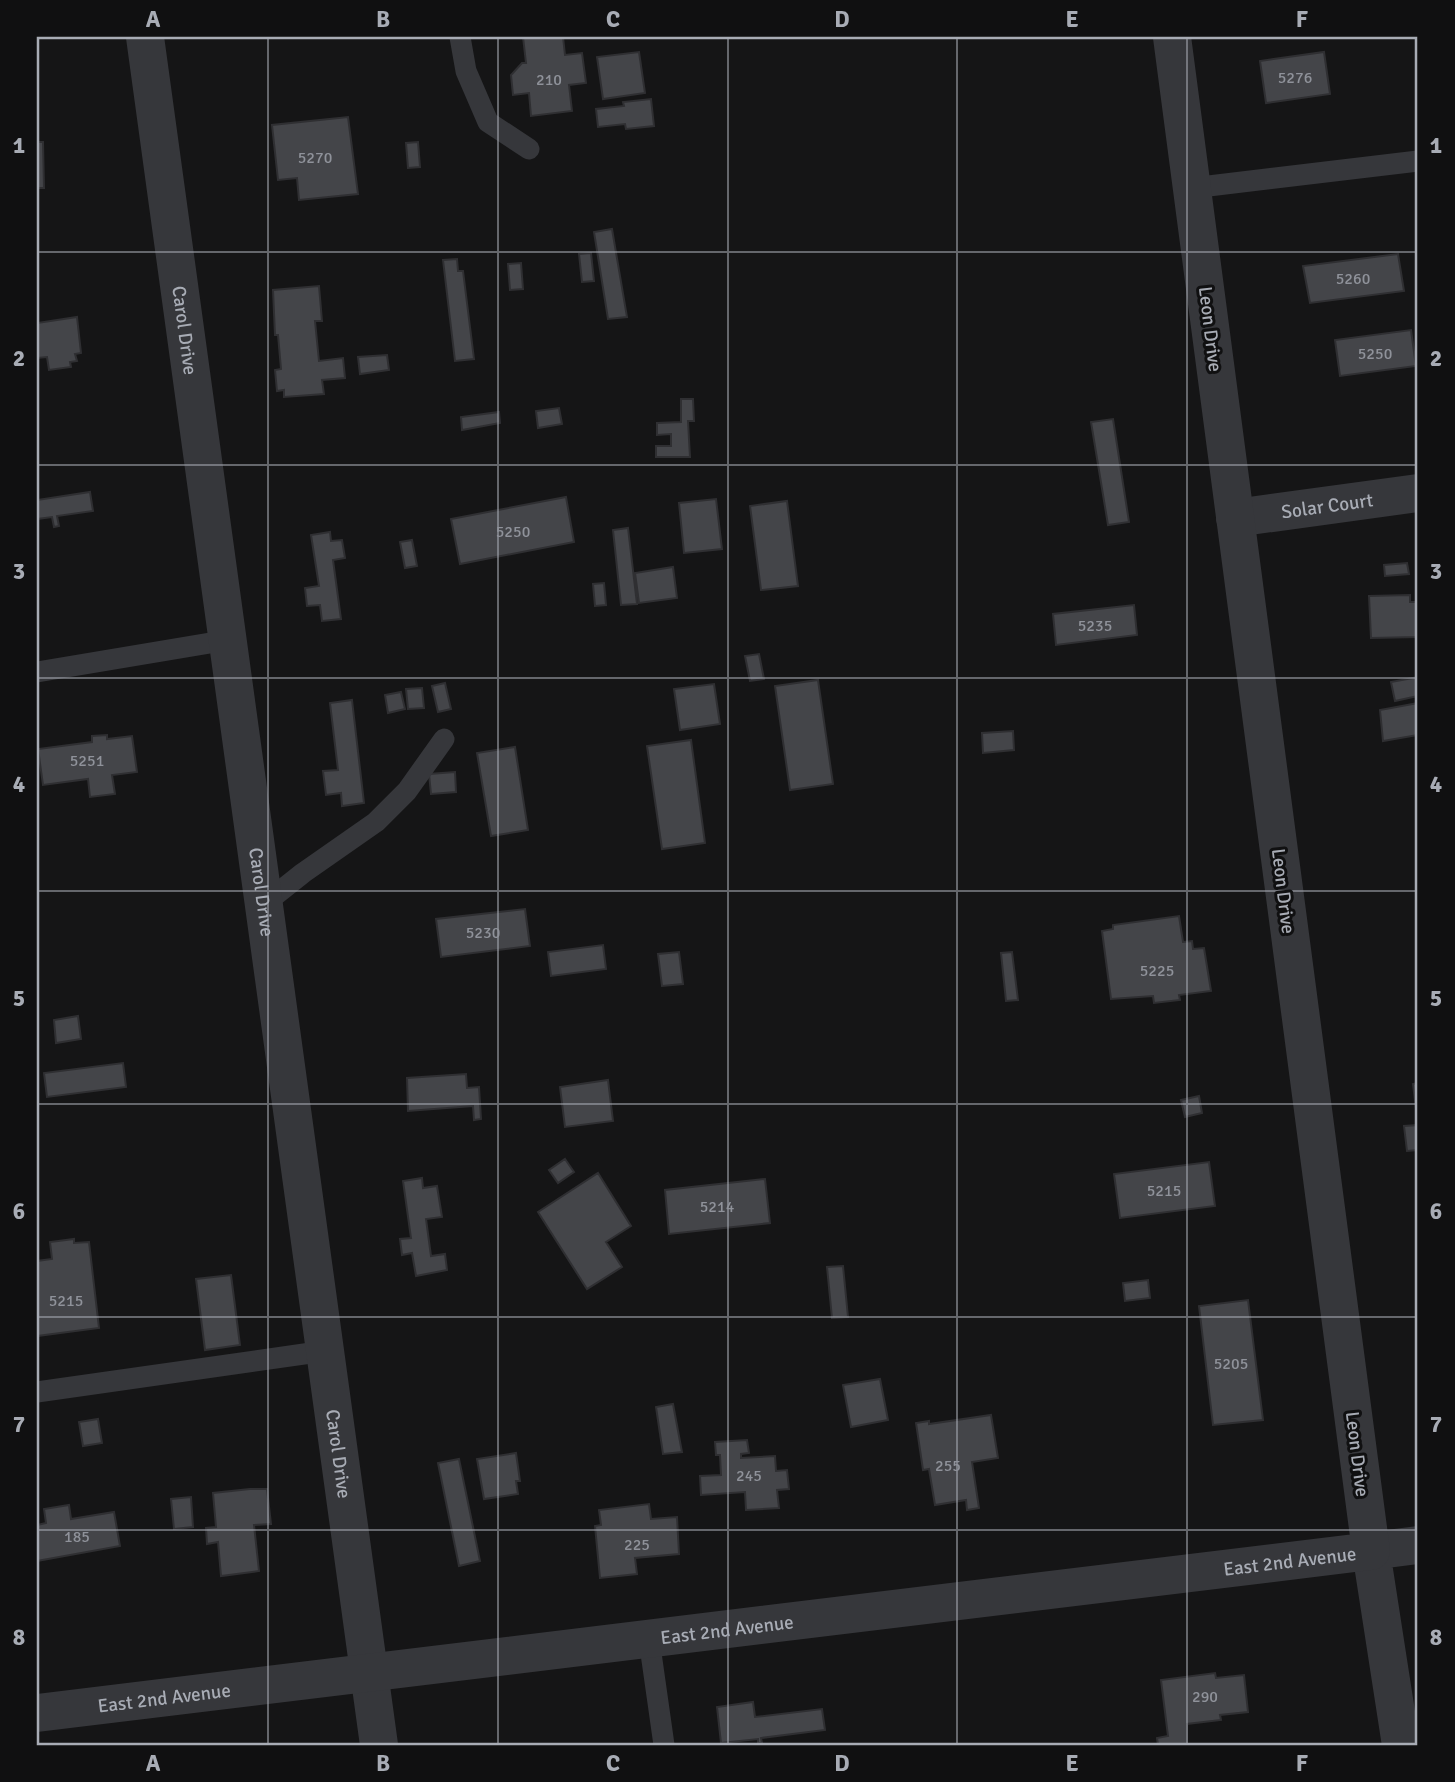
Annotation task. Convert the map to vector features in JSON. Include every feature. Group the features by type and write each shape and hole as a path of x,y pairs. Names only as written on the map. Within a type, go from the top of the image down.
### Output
{"street":[{"name":"Carol Drive","path":"145,37 379,1745"},
{"name":"Leon Drive","path":"1172,37 1371,1551 1401,1745"},
{"name":"Solar Court","path":"1235,518 1418,493"},
{"name":"East 2nd Avenue","path":"37,1713 1418,1545"}],"lane":[{"path":"460,37 466,71 488,122 529,149"},
{"path":"1192,188 1418,161"},
{"path":"37,672 228,640"},
{"path":"264,904 376,822 407,791 444,739"},
{"path":"37,1392 325,1351"},
{"path":"649,1639 664,1745"}],"building":[{"path":"523,37 563,37 565,55 582,53 586,83 569,85 572,111 531,116 529,93 513,95 511,75 522,63 526,63"},
{"path":"639,52 645,93 603,99 597,57"},
{"path":"1324,52 1330,94 1266,103 1260,61"},
{"path":"651,99 654,126 626,129 625,124 598,127 596,109"},
{"path":"348,117 358,194 299,200 297,178 278,180 272,125"},
{"path":"37,142 43,142 44,188 37,188"},
{"path":"418,142 420,167 408,168 406,143"},
{"path":"612,229 627,317 608,319 594,232"},
{"path":"591,253 594,281 582,282 579,254"},
{"path":"1398,254 1404,291 1310,303 1303,266"},
{"path":"457,259 458,271 463,271 474,359 455,361 443,260"},
{"path":"521,263 523,289 510,290 508,264"},
{"path":"319,286 322,321 315,321 319,361 343,358 345,378 322,380 324,394 284,397 284,390 277,391 275,370 281,369 278,335 275,335 273,290"},
{"path":"77,317 81,353 75,354 77,361 70,362 71,367 49,370 47,357 37,358 37,323"},
{"path":"1411,330 1416,366 1340,376 1335,340"},
{"path":"387,355 389,370 360,374 358,357"},
{"path":"681,399 693,399 694,421 688,421 690,457 656,457 656,446 671,446 671,434 657,435 657,423 681,422"},
{"path":"559,408 562,424 538,428 536,411"},
{"path":"499,412 500,423 462,430 461,417"},
{"path":"1113,419 1129,522 1108,525 1091,422"},
{"path":"90,492 93,511 57,516 59,526 54,527 52,517 37,519 37,500"},
{"path":"566,497 574,542 460,564 451,519"},
{"path":"716,499 722,549 684,553 679,503"},
{"path":"787,501 798,586 761,590 750,506"},
{"path":"628,528 637,604 621,605 613,530"},
{"path":"330,532 331,541 342,540 345,558 333,560 341,619 322,621 320,605 307,606 305,588 319,586 311,535"},
{"path":"412,540 417,566 405,568 400,542"},
{"path":"1407,563 1409,574 1385,576 1384,565"},
{"path":"673,567 677,598 639,603 635,573"},
{"path":"604,583 606,605 595,606 593,584"},
{"path":"1410,595 1410,602 1418,602 1418,637 1371,638 1369,596"},
{"path":"1134,605 1137,635 1056,645 1053,614"},
{"path":"759,654 764,679 750,681 745,656"},
{"path":"1418,677 1418,696 1395,701 1391,682"},
{"path":"818,680 833,784 790,790 775,686"},
{"path":"445,683 451,709 438,712 432,686"},
{"path":"714,684 720,724 680,730 674,689"},
{"path":"422,688 424,708 408,709 406,689"},
{"path":"401,692 405,709 388,713 385,695"},
{"path":"352,700 364,803 342,806 341,793 326,795 323,771 338,770 330,703"},
{"path":"1418,703 1418,735 1383,741 1380,710"},
{"path":"1013,731 1014,750 983,753 982,733"},
{"path":"107,735 107,739 132,736 137,772 112,775 115,794 90,797 88,779 43,785 38,749 92,742 92,736"},
{"path":"691,740 705,843 662,849 647,746"},
{"path":"515,747 528,830 491,836 477,753"},
{"path":"455,772 456,792 431,794 429,774"},
{"path":"525,909 530,946 441,957 436,919"},
{"path":"1179,916 1183,942 1192,941 1193,949 1204,948 1211,991 1179,995 1180,1000 1154,1003 1153,996 1111,999 1102,931 1113,929 1113,925"},
{"path":"603,945 606,969 551,976 548,952"},
{"path":"679,952 683,984 662,986 658,954"},
{"path":"1012,952 1018,1000 1006,1001 1001,953"},
{"path":"78,1016 81,1039 56,1043 54,1020"},
{"path":"123,1063 126,1087 47,1097 44,1073"},
{"path":"466,1074 467,1088 479,1087 481,1119 474,1120 473,1106 408,1111 407,1078"},
{"path":"608,1080 613,1121 565,1127 560,1087"},
{"path":"1418,1083 1418,1125 1413,1084"},
{"path":"1199,1096 1202,1113 1185,1117 1181,1100"},
{"path":"1418,1125 1418,1150 1407,1151 1404,1126"},
{"path":"565,1159 574,1172 558,1183 549,1170"},
{"path":"1209,1162 1215,1206 1120,1218 1114,1174"},
{"path":"598,1173 631,1226 606,1242 622,1267 587,1289 538,1212"},
{"path":"422,1178 423,1188 437,1186 442,1217 426,1219 431,1256 445,1254 447,1270 416,1276 412,1253 402,1255 400,1239 411,1238 403,1181"},
{"path":"765,1179 770,1223 669,1234 665,1190"},
{"path":"74,1239 74,1243 89,1242 99,1328 37,1336 37,1261 52,1259 50,1242"},
{"path":"843,1266 848,1317 832,1318 827,1267"},
{"path":"231,1275 240,1345 205,1350 196,1279"},
{"path":"1148,1280 1150,1298 1125,1301 1123,1283"},
{"path":"1248,1300 1263,1420 1213,1425 1199,1306"},
{"path":"880,1379 888,1420 851,1427 843,1385"},
{"path":"673,1404 682,1452 663,1454 656,1407"},
{"path":"991,1415 998,1458 972,1462 979,1508 967,1510 966,1500 935,1505 929,1469 923,1470 916,1423 929,1421 929,1424"},
{"path":"98,1419 102,1443 83,1446 79,1422"},
{"path":"747,1440 749,1453 741,1454 741,1458 775,1456 776,1471 787,1470 789,1489 777,1490 779,1508 746,1510 745,1492 701,1495 700,1476 721,1475 720,1455 716,1455 715,1442"},
{"path":"516,1453 520,1481 516,1481 518,1494 484,1499 477,1459"},
{"path":"459,1459 480,1561 459,1566 438,1463"},
{"path":"267,1489 271,1524 254,1525 259,1571 221,1576 218,1542 207,1544 206,1528 216,1527 213,1493"},
{"path":"191,1497 193,1527 174,1529 171,1499"},
{"path":"649,1504 651,1519 677,1517 679,1554 635,1558 637,1574 600,1578 595,1526 601,1525 599,1510"},
{"path":"69,1505 71,1519 114,1512 120,1546 37,1561 37,1525 46,1523 44,1509"},
{"path":"1215,1673 1216,1678 1244,1675 1248,1712 1220,1715 1221,1720 1187,1724 1187,1745 1158,1745 1157,1738 1168,1736 1161,1680"},
{"path":"753,1702 755,1717 822,1709 825,1730 761,1738 762,1743 758,1743 758,1739 721,1743 717,1707"}]}
